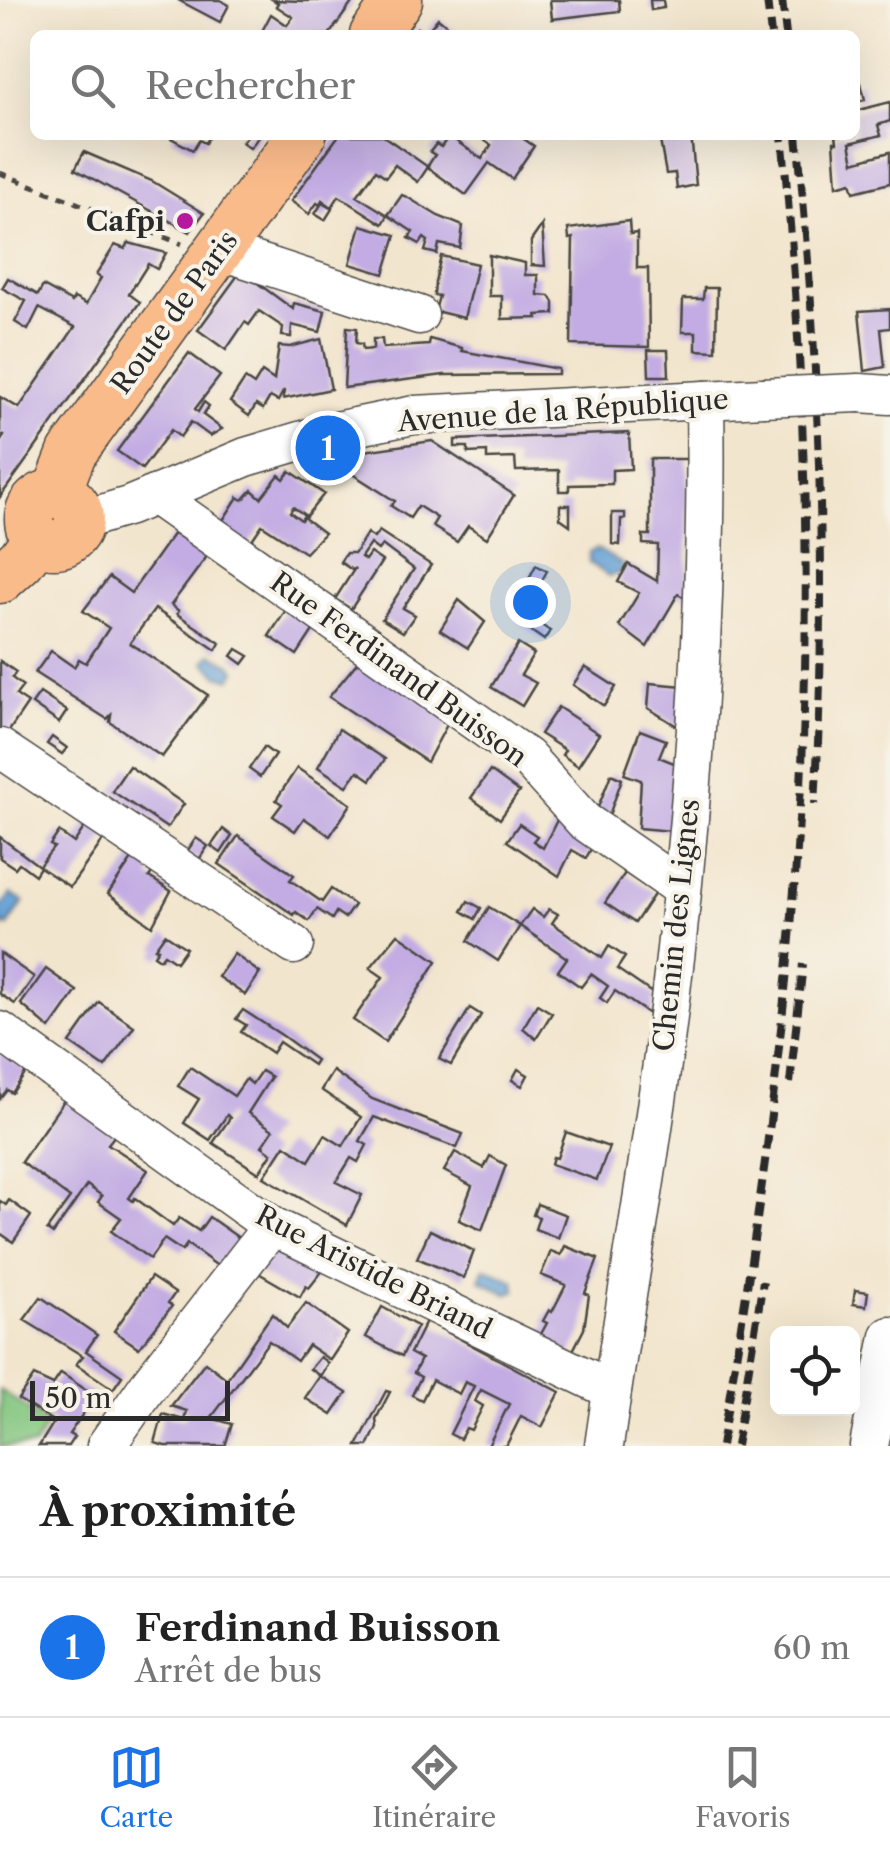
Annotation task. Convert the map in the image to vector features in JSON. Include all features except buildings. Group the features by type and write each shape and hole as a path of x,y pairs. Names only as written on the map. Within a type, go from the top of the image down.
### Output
{"main road":[{"path":"377,30 398,0"},
{"name":"Route de Paris","path":"0,579 57,518 72,453 298,140"}],"street":[{"path":"219,250 419,315"},
{"name":"Avenue de la République","path":"57,518 154,496 246,457 330,432 414,415 875,394"},
{"name":"Chemin des Lignes","path":"604,1446 662,1066 682,889 698,685 705,400"},
{"name":"Rue Ferdinand Buisson","path":"154,496 526,758 584,821 682,889"},
{"path":"0,748 294,944"},
{"name":"Rue Aristide Briand","path":"0,1030 272,1226 612,1390"},
{"path":"106,1446 272,1226"},
{"path":"869,1446 890,1336"}],"path":[{"path":"0,172 182,244 219,250"}],"green space":[{"path":"0,1390 48,1423 34,1446 0,1446"}],"water":[{"path":"597,549 622,564 620,573 609,576 589,563 589,552"},
{"path":"210,654 236,671 231,679 218,675 204,662"},
{"path":"11,894 24,902 8,926 2,927 0,909"},
{"path":"485,1268 514,1281 516,1290 507,1294 480,1280"}],"railway":[{"path":"767,0 770,30"},
{"path":"782,0 785,30"},
{"path":"721,1446 771,1117 801,785 806,623 804,460 782,140"},
{"path":"797,140 819,470 821,637 815,804"},
{"path":"790,1083 803,964"},
{"path":"736,1446 763,1281"}],"place":[{"name":"Cafpi","path":"185,221"},
{"name":"Ferdinand Buisson","path":"328,448"}]}
